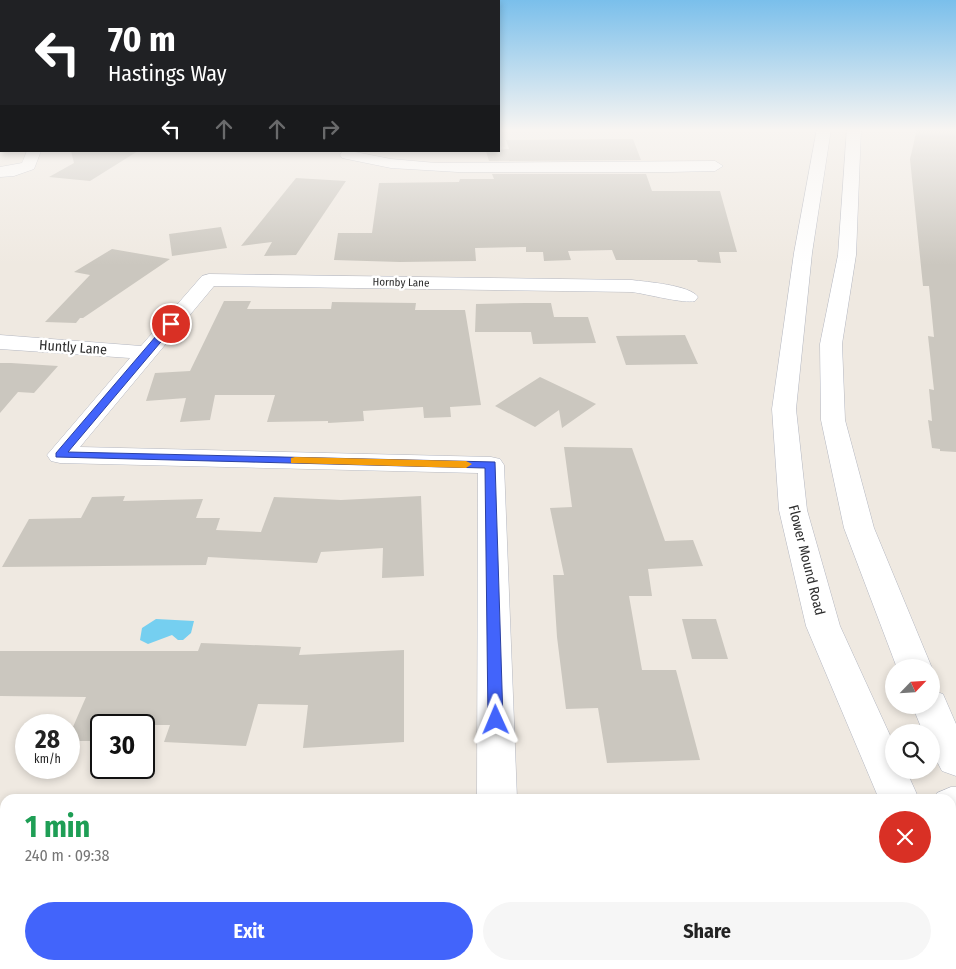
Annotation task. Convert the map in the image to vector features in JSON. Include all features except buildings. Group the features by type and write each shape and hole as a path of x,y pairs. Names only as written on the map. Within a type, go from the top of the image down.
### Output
{"street":[{"name":"Flower Mound Road","path":"816,174 803,253 784,409 793,510 823,626 897,794"},
{"path":"851,174 847,255 831,344 833,420 859,528 911,659"},
{"name":"Hornby Lane","path":"146,353 209,280 632,286 663,290 688,297"},
{"name":"Huntly Lane","path":"0,342 146,353"},
{"path":"146,353 60,455 491,465 497,794"},
{"path":"934,714 956,759"}],"water":[{"path":"156,619 194,621 191,633 183,640 178,640 172,635 148,644 140,640 142,628"}],"slow traffic":[{"path":"295,460 466,464"}],"route":[{"path":"171,324 60,455 491,465 496,720"}]}
